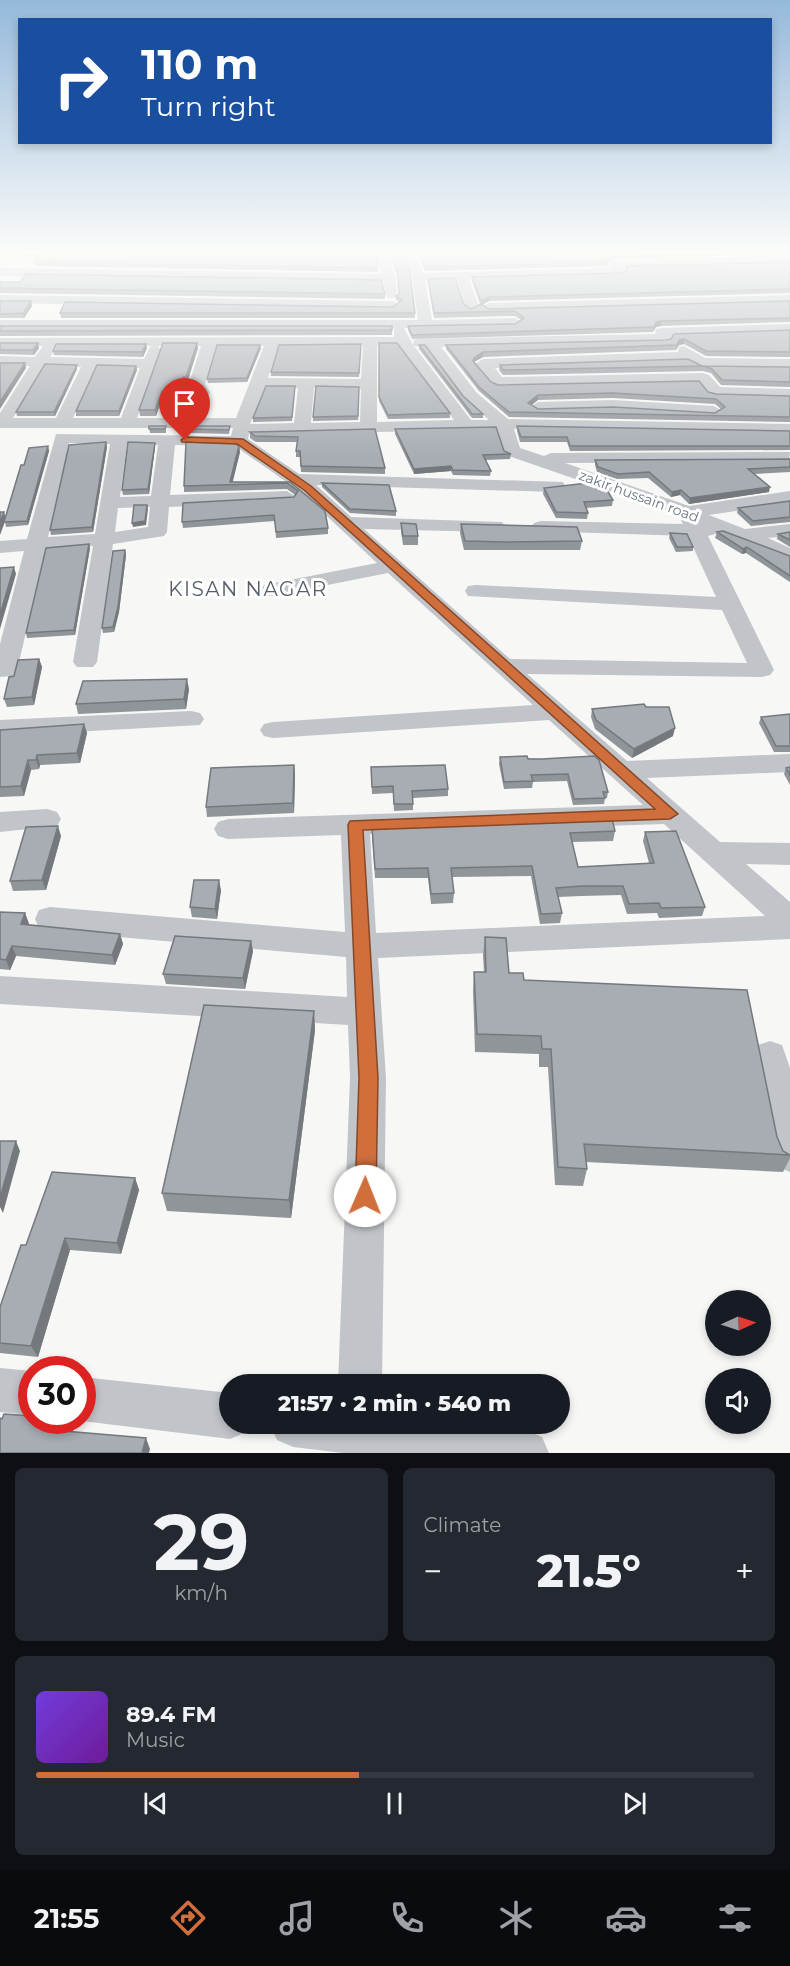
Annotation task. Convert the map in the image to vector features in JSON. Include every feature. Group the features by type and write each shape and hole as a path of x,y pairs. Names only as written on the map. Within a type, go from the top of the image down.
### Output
{"street":[{"path":"397,322 403,342 465,424"},
{"path":"0,324 515,322 523,341"},
{"path":"569,322 612,405"},
{"path":"0,342 273,340 430,343 665,338 655,327 790,328"},
{"path":"241,431 273,340"},
{"path":"85,662 123,432 158,341"},
{"path":"202,393 197,384 210,341"},
{"path":"368,426 370,341"},
{"path":"1,423 41,362 51,342"},
{"path":"430,343 471,396 513,424"},
{"path":"706,348 682,349 701,363 790,364"},
{"path":"692,356 483,364 498,382 703,378 715,392 790,393"},
{"path":"0,361 150,363"},
{"path":"62,423 91,363"},
{"path":"259,383 369,384"},
{"path":"303,428 306,384"},
{"path":"513,424 516,408 612,405 746,414 790,458"},
{"path":"1,423 62,423 167,440 241,431"},
{"path":"5,671 62,438 123,432 465,424 790,429"},
{"name":"zakir hussain road","path":"513,424 512,451 693,521"},
{"path":"241,431 290,488 308,488 502,666 790,920"},
{"path":"0,547 104,539 157,532 167,440"},
{"path":"533,458 790,458"},
{"path":"110,503 160,501 290,488 556,486"},
{"path":"346,523 516,526 693,521 790,497"},
{"path":"693,521 736,532 790,555"},
{"path":"502,666 762,670 693,521"},
{"path":"736,532 790,530"},
{"path":"272,590 392,566"},
{"path":"476,591 732,604"},
{"path":"273,730 555,712"},
{"path":"0,728 191,720"},
{"path":"621,770 790,763"},
{"path":"228,829 670,814"},
{"path":"0,822 47,819"},
{"path":"355,825 363,1012 369,1078 360,1374"},
{"path":"714,852 790,854"},
{"path":"50,919 361,946 790,927"},
{"path":"0,990 363,1012"},
{"path":"770,1056 790,1154"},
{"path":"0,1390 18,1392"},
{"path":"96,1401 219,1415"},
{"path":"404,1434 526,1453"}],"building":[{"path":"518,322 657,322 654,327 412,335 408,326 515,324"},
{"path":"0,326 392,326 392,330 0,331"},
{"path":"790,330 790,352 706,351 684,339 679,340 677,345 483,352 473,361 491,382 498,385 699,381 708,392 716,394 790,396 790,417 509,412 479,387 446,345 666,340 671,339 674,334","holes":["613,393 716,399 725,407 715,413 613,407 538,409 528,403 538,395"]},
{"path":"0,343 38,343 33,350 0,350"},
{"path":"163,343 197,343 186,377 183,377 178,391 162,391 155,410 139,410"},
{"path":"379,343 397,343 450,413 388,415 379,397"},
{"path":"56,344 146,344 142,352 53,351"},
{"path":"361,344 359,373 271,372 279,345"},
{"path":"217,345 260,345 247,378 207,379"},
{"path":"419,345 425,345 463,396 483,414 472,414"},
{"path":"688,359 703,366 503,370 500,365"},
{"path":"0,363 25,363 0,402"},
{"path":"45,364 77,365 54,412 16,412"},
{"path":"97,365 136,366 119,411 76,411"},
{"path":"704,366 790,367 790,382 722,380 712,369"},
{"path":"266,386 295,386 292,417 253,418"},
{"path":"316,386 359,387 358,416 313,417"},
{"path":"149,426 166,426 165,429 149,429"},
{"path":"187,426 230,426 229,430 187,429"},
{"path":"517,426 790,431 790,446 570,446 567,437 521,437"},
{"path":"496,427 504,451 511,454 483,455 491,471 453,470 451,466 414,469 395,429"},
{"path":"375,429 385,468 301,466 300,451 296,451 298,437 255,436 250,432"},
{"path":"106,442 92,527 50,530 69,445"},
{"path":"128,442 155,443 148,489 122,490"},
{"path":"186,442 234,443 239,446 230,482 290,482 325,511 328,528 276,532 274,515 182,522 183,503 294,497 298,491 287,483 184,486"},
{"path":"48,446 27,521 4,522 21,465 24,465 29,448"},
{"path":"790,459 790,467 748,469 770,487 690,498 681,490 672,492 649,472 618,474 598,467 595,460"},
{"path":"596,482 604,485 613,500 584,502 588,513 556,512 544,488"},
{"path":"322,483 389,485 396,511 350,509"},
{"path":"790,501 790,517 753,521 738,508"},
{"path":"134,505 147,505 145,521 132,523"},
{"path":"401,523 416,524 418,536 403,536"},
{"path":"461,524 577,527 582,541 465,541"},
{"path":"723,531 790,556 790,576 747,547 743,549 717,532"},
{"path":"790,532 790,540 778,534"},
{"path":"670,533 687,534 693,547 677,547"},
{"path":"89,544 74,630 26,633 46,548"},
{"path":"125,550 118,607 113,627 102,628 113,551"},
{"path":"14,567 0,615 0,568"},
{"path":"39,659 32,697 4,699 9,677 14,676 18,660"},
{"path":"187,679 184,699 76,704 83,681"},
{"path":"644,704 646,707 669,707 675,728 634,749 596,720 592,709"},
{"path":"790,714 790,746 776,746 761,717"},
{"path":"84,724 77,753 37,755 36,760 28,760 21,786 0,787 0,730"},
{"path":"527,756 528,759 542,759 594,756 599,760 608,792 603,792 605,798 574,799 568,774 531,775 533,781 504,782 500,757"},
{"path":"294,765 293,803 206,807 211,768"},
{"path":"445,765 448,789 412,791 413,804 394,804 393,786 372,787 371,767"},
{"path":"612,819 615,831 570,833 578,867 654,863 645,832 676,831 705,907 661,908 659,903 629,904 623,886 582,886 556,888 562,913 541,914 532,866 451,868 454,893 431,894 428,868 375,869 372,827"},
{"path":"58,826 42,880 10,881 26,827"},
{"path":"194,880 219,880 215,909 190,907"},
{"path":"0,912 25,913 21,924 120,934 112,955 12,946 6,960 0,959"},
{"path":"175,936 251,941 243,978 163,974"},
{"path":"485,937 506,938 509,973 523,973 524,980 747,990 777,1137 783,1151 790,1155 584,1144 587,1169 558,1167 551,1049 542,1049 541,1036 477,1034 474,972 486,972"},
{"path":"204,1005 314,1011 289,1200 162,1193"},
{"path":"0,1141 16,1141 0,1198"},
{"path":"52,1172 135,1178 117,1243 65,1238 31,1346 0,1343 0,1307 21,1245 26,1245"},
{"path":"4,1414 18,1415 18,1434 96,1434 146,1438 142,1453 0,1453 0,1418 2,1419"}],"district":[{"name":"KISAN NAGAR","path":"248,589"}],"route":[{"path":"185,440 239,441 308,488 448,618 670,814 355,825 363,1012 369,1078 365,1196"}]}
